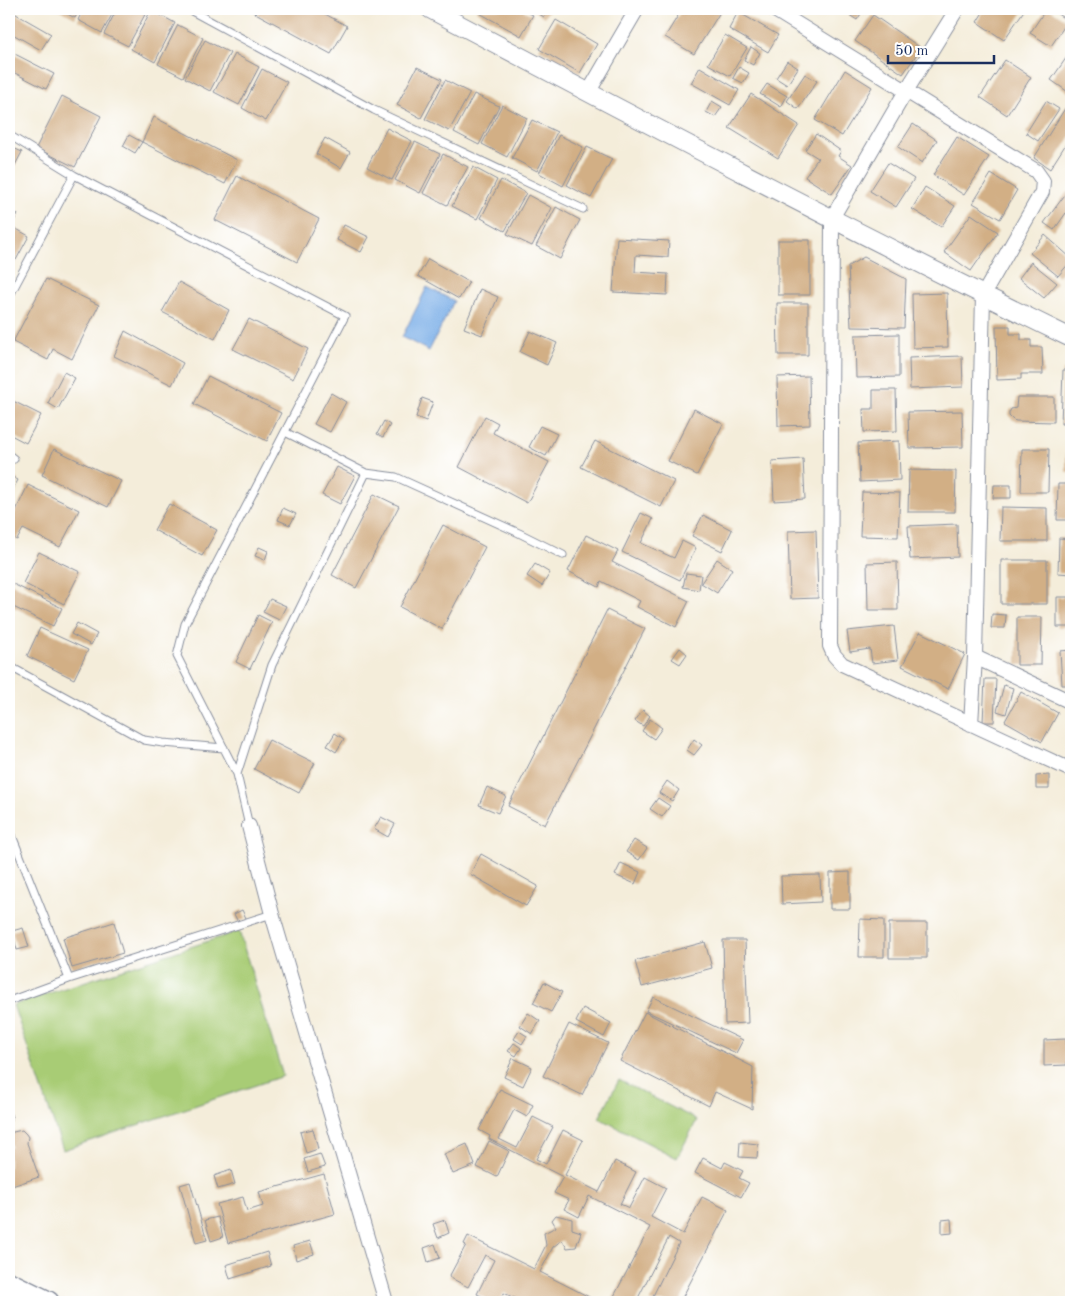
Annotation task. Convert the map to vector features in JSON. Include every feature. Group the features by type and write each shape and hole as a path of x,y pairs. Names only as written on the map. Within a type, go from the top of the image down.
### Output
{"main road":[{"path":"9,1283 48,1302"}],"street":[{"path":"430,9 832,218 1071,338"},
{"path":"588,92 637,9"},
{"path":"773,9 1036,171 1043,181 1042,192 983,295 971,724"},
{"path":"957,9 906,91 832,218 830,646 842,664 1071,770"},
{"path":"974,657 1071,702"},
{"path":"249,826 272,914 386,1302"}],"lane":[{"path":"188,9 374,110 583,209"},
{"path":"9,135 74,175 346,316 185,624 178,656 237,774 249,826"},
{"path":"9,297 74,175"},
{"path":"285,432 366,473 396,477 563,555"},
{"path":"237,774 272,665 366,473"},
{"path":"9,666 144,740 224,748"},
{"path":"9,828 69,979"},
{"path":"9,1001 69,979 272,914"}],"green space":[{"path":"239,931 283,1076 63,1150 13,1005"},
{"path":"619,1080 697,1120 677,1158 599,1118"}],"water":[{"path":"427,287 454,301 429,351 402,337"}],"building":[{"path":"58,9 80,9 75,18"},
{"path":"83,9 115,9 102,33 78,20"},
{"path":"117,9 148,9 128,46 104,34"},
{"path":"248,9 316,9 347,26 331,54"},
{"path":"477,9 521,9 533,15 521,36 476,11"},
{"path":"531,9 550,9 544,17"},
{"path":"682,9 722,9 694,54 665,37"},
{"path":"840,9 864,9 857,20"},
{"path":"985,9 1025,9 1004,40 977,22"},
{"path":"1046,9 1050,9 1068,21 1051,46 1030,33"},
{"path":"9,10 51,34 41,50 9,32"},
{"path":"151,10 175,23 155,62 131,49"},
{"path":"738,12 778,35 768,52 729,29"},
{"path":"873,15 921,48 903,74 855,41"},
{"path":"556,20 597,44 580,73 539,49"},
{"path":"178,25 203,38 183,77 158,64"},
{"path":"725,35 747,48 730,76 708,64"},
{"path":"205,40 230,53 210,91 185,78"},
{"path":"751,47 760,53 753,65 744,60"},
{"path":"9,51 54,74 46,89 9,70"},
{"path":"1071,51 1071,94 1051,80"},
{"path":"235,54 259,67 239,105 214,92"},
{"path":"1005,60 1031,77 1007,115 980,97"},
{"path":"787,61 798,68 787,85 776,78"},
{"path":"417,67 442,79 421,118 397,105"},
{"path":"700,67 739,90 730,105 691,83"},
{"path":"739,67 749,73 743,83 733,78"},
{"path":"262,69 287,82 266,121 242,108"},
{"path":"845,70 872,87 842,136 815,120"},
{"path":"805,74 817,81 798,109 787,101"},
{"path":"445,80 470,93 449,131 425,119"},
{"path":"767,84 787,96 781,107 760,94"},
{"path":"474,94 499,106 479,145 454,132"},
{"path":"751,94 799,125 778,158 729,128"},
{"path":"62,96 101,116 75,167 36,148"},
{"path":"712,101 722,107 715,117 706,112"},
{"path":"1046,101 1059,109 1038,141 1026,133"},
{"path":"1069,102 1071,104 1071,136 1050,169 1034,158"},
{"path":"502,105 527,118 507,157 482,144"},
{"path":"154,117 237,160 225,184 142,142"},
{"path":"532,120 557,132 537,171 512,158"},
{"path":"913,124 937,140 922,163 898,147"},
{"path":"387,128 412,141 392,180 367,167"},
{"path":"816,134 841,151 838,156 852,165 832,194 805,177 818,158 805,150"},
{"path":"129,135 142,142 135,153 123,146"},
{"path":"559,135 583,147 563,186 539,173"},
{"path":"957,137 989,157 964,195 933,175"},
{"path":"325,138 350,152 341,168 316,154"},
{"path":"415,142 440,154 420,193 395,180"},
{"path":"9,146 22,152 13,169 9,167"},
{"path":"587,147 612,159 591,198 567,185"},
{"path":"443,154 468,167 447,205 423,193"},
{"path":"888,163 914,179 896,207 870,191"},
{"path":"473,167 497,180 477,219 452,206"},
{"path":"991,174 1017,190 1000,219 973,203"},
{"path":"237,176 319,219 297,262 215,220"},
{"path":"501,180 526,193 505,231 481,218"},
{"path":"925,187 955,206 941,227 912,209"},
{"path":"1067,192 1071,195 1071,217 1066,213 1054,230 1044,223"},
{"path":"528,195 552,208 532,246 507,234"},
{"path":"556,207 580,220 560,259 536,246"},
{"path":"9,209 18,214 11,226 29,236 16,260 9,256"},
{"path":"971,214 998,232 971,271 944,252"},
{"path":"344,225 369,237 361,252 337,240"},
{"path":"1045,235 1071,258 1071,261 1058,276 1030,253"},
{"path":"617,238 669,241 668,257 636,255 635,272 668,274 667,295 613,292"},
{"path":"778,240 810,240 810,295 778,295"},
{"path":"864,257 906,279 904,328 851,327 848,266"},
{"path":"428,259 469,282 459,299 418,276"},
{"path":"1031,262 1057,283 1044,298 1019,278"},
{"path":"46,279 99,305 72,359 53,349 48,360 13,342"},
{"path":"179,282 229,310 215,339 162,312"},
{"path":"480,289 498,297 482,335 464,328"},
{"path":"947,293 948,347 913,348 912,294"},
{"path":"777,303 808,303 808,355 778,355"},
{"path":"249,319 308,349 293,379 233,349"},
{"path":"996,326 1010,326 1010,334 1021,334 1021,340 1031,340 1031,347 1042,347 1043,374 1021,374 1021,379 997,380"},
{"path":"125,331 183,363 172,385 114,356"},
{"path":"530,331 557,343 547,365 520,352"},
{"path":"899,334 899,377 856,378 855,335"},
{"path":"962,356 963,387 910,389 909,358"},
{"path":"1063,370 1071,370 1071,424 1061,424"},
{"path":"64,372 75,378 58,409 48,403"},
{"path":"208,376 281,413 267,441 194,404"},
{"path":"809,376 810,425 778,426 777,377"},
{"path":"873,390 896,390 897,431 864,432 863,409 873,409"},
{"path":"331,393 346,402 330,432 314,424"},
{"path":"1017,397 1054,397 1054,422 1013,420 1009,413 1011,409 1016,408"},
{"path":"422,398 433,402 426,421 416,417"},
{"path":"9,399 41,415 26,443 9,434"},
{"path":"694,409 723,424 697,475 668,461"},
{"path":"962,411 963,447 909,448 908,412"},
{"path":"485,416 498,423 493,433 549,462 527,503 459,467"},
{"path":"384,421 390,425 383,437 377,434"},
{"path":"540,426 557,434 546,456 529,447"},
{"path":"1066,435 1071,435 1071,472 1066,472"},
{"path":"595,441 674,481 661,507 581,467"},
{"path":"899,441 900,480 860,482 858,443"},
{"path":"54,449 121,481 108,507 42,475"},
{"path":"1022,449 1049,449 1048,492 1021,492"},
{"path":"803,459 805,499 774,501 772,461"},
{"path":"337,467 355,476 340,504 322,495"},
{"path":"909,470 956,471 955,512 908,512"},
{"path":"9,475 18,480 9,497"},
{"path":"1058,484 1071,484 1071,520 1057,520"},
{"path":"28,485 79,510 60,547 23,529 17,540 9,536 9,525"},
{"path":"994,485 1011,485 1011,498 993,498"},
{"path":"862,492 900,493 898,537 860,536"},
{"path":"374,494 399,506 356,588 332,575"},
{"path":"169,504 217,530 202,556 154,530"},
{"path":"1001,507 1047,508 1047,541 1000,541"},
{"path":"283,508 296,514 290,525 278,520"},
{"path":"641,513 653,519 641,543 674,558 682,541 696,548 680,580 622,552"},
{"path":"703,515 732,530 722,551 692,536"},
{"path":"957,524 958,557 910,559 908,526"},
{"path":"443,525 485,547 442,629 400,607"},
{"path":"816,530 818,598 790,599 788,531"},
{"path":"586,535 618,551 612,562 689,601 676,627 637,607 640,601 601,581 599,587 568,571"},
{"path":"1059,538 1071,539 1071,574 1058,573"},
{"path":"259,547 268,551 265,560 255,556"},
{"path":"39,552 80,572 64,604 23,583"},
{"path":"717,559 732,569 717,593 701,583"},
{"path":"1001,560 1047,560 1047,604 1001,604"},
{"path":"897,562 898,610 868,610 867,563"},
{"path":"535,564 550,573 542,586 527,576"},
{"path":"686,573 701,575 699,590 683,587"},
{"path":"9,582 62,608 53,626 9,605"},
{"path":"1057,597 1071,597 1071,627 1057,627"},
{"path":"270,599 286,606 279,620 263,612"},
{"path":"607,610 645,629 545,825 508,806"},
{"path":"992,614 1006,615 1005,628 991,628"},
{"path":"258,615 272,622 250,669 236,662"},
{"path":"1017,617 1042,617 1041,665 1017,665"},
{"path":"77,623 97,634 91,645 71,634"},
{"path":"894,626 898,660 872,663 870,649 850,652 847,631"},
{"path":"40,628 88,650 74,679 27,656"},
{"path":"920,632 965,654 948,689 902,666"},
{"path":"680,648 687,654 680,664 672,659"},
{"path":"1071,650 1071,685 1062,685 1060,651"},
{"path":"985,679 996,679 994,722 983,722"},
{"path":"1004,685 1013,688 1006,714 997,711"},
{"path":"1021,692 1058,713 1042,742 1005,721"},
{"path":"643,710 650,716 643,726 635,721"},
{"path":"650,719 662,728 654,739 642,731"},
{"path":"335,733 344,739 336,752 327,746"},
{"path":"694,739 702,745 694,755 687,750"},
{"path":"269,740 315,763 299,793 254,769"},
{"path":"1049,775 1049,789 1036,789 1036,776"},
{"path":"667,781 679,790 672,801 659,793"},
{"path":"487,787 506,796 498,813 479,805"},
{"path":"658,798 670,806 662,817 650,809"},
{"path":"381,817 395,824 388,837 374,829"},
{"path":"634,840 647,848 639,860 626,852"},
{"path":"481,854 538,886 526,906 470,874"},
{"path":"621,863 640,872 635,884 615,875"},
{"path":"850,872 850,909 830,909 830,873"},
{"path":"820,875 821,902 782,904 781,876"},
{"path":"242,910 246,918 238,922 234,914"},
{"path":"860,919 884,920 884,957 859,957"},
{"path":"114,922 123,953 72,968 63,938"},
{"path":"889,923 927,923 927,958 889,958"},
{"path":"23,928 29,947 17,950 12,931"},
{"path":"723,940 745,940 748,1023 725,1024"},
{"path":"705,942 712,968 642,987 635,961"},
{"path":"544,982 562,992 551,1012 533,1003"},
{"path":"653,997 743,1040 736,1053 646,1011"},
{"path":"583,1008 611,1023 604,1037 576,1022"},
{"path":"645,1012 753,1067 752,1109 715,1092 709,1106 620,1061"},
{"path":"528,1013 540,1021 532,1034 520,1026"},
{"path":"569,1024 608,1043 582,1095 543,1076"},
{"path":"519,1031 527,1036 522,1044 514,1039"},
{"path":"1066,1039 1067,1065 1044,1066 1044,1040"},
{"path":"514,1043 521,1048 516,1056 508,1051"},
{"path":"513,1058 532,1067 523,1086 504,1077"},
{"path":"500,1089 533,1105 527,1117 514,1110 499,1139 517,1148 533,1117 553,1127 536,1159 546,1164 563,1130 583,1140 565,1175 599,1192 615,1161 636,1172 620,1204 629,1208 645,1177 666,1188 651,1217 683,1234 702,1197 728,1210 680,1302 650,1302 679,1243 669,1237 636,1302 611,1302 650,1227 589,1196 579,1217 564,1209 569,1200 554,1193 563,1177 489,1139 490,1136 479,1130"},
{"path":"9,1109 12,1117 9,1125"},
{"path":"313,1129 318,1149 306,1153 300,1132"},
{"path":"22,1130 28,1137 27,1143 39,1177 9,1187 9,1148 12,1147 9,1137 13,1132"},
{"path":"489,1141 509,1151 497,1177 477,1167"},
{"path":"740,1142 758,1144 757,1158 739,1157"},
{"path":"467,1144 475,1165 453,1174 444,1154"},
{"path":"320,1154 325,1167 308,1172 304,1159"},
{"path":"703,1158 722,1168 725,1162 743,1171 739,1178 749,1183 741,1197 695,1173"},
{"path":"231,1170 235,1184 218,1189 214,1176"},
{"path":"324,1174 335,1214 228,1243 217,1204 243,1197 247,1211 263,1206 259,1192"},
{"path":"190,1182 207,1240 196,1243 180,1185"},
{"path":"556,1215 572,1219 572,1229 581,1232 576,1247 567,1248 562,1240 553,1247 540,1272 599,1302 575,1302 570,1300 568,1302 523,1302 504,1293 499,1302 493,1302 477,1294 494,1260 485,1255 468,1287 449,1277 466,1245 464,1244 468,1236 534,1269 546,1245 544,1233 556,1227 552,1220"},
{"path":"218,1217 223,1237 211,1241 205,1220"},
{"path":"951,1219 952,1233 942,1234 942,1220"},
{"path":"445,1220 449,1233 438,1238 433,1224"},
{"path":"310,1241 314,1254 296,1260 293,1246"},
{"path":"435,1244 440,1258 428,1262 424,1248"},
{"path":"267,1252 271,1266 230,1279 226,1265"}]}
